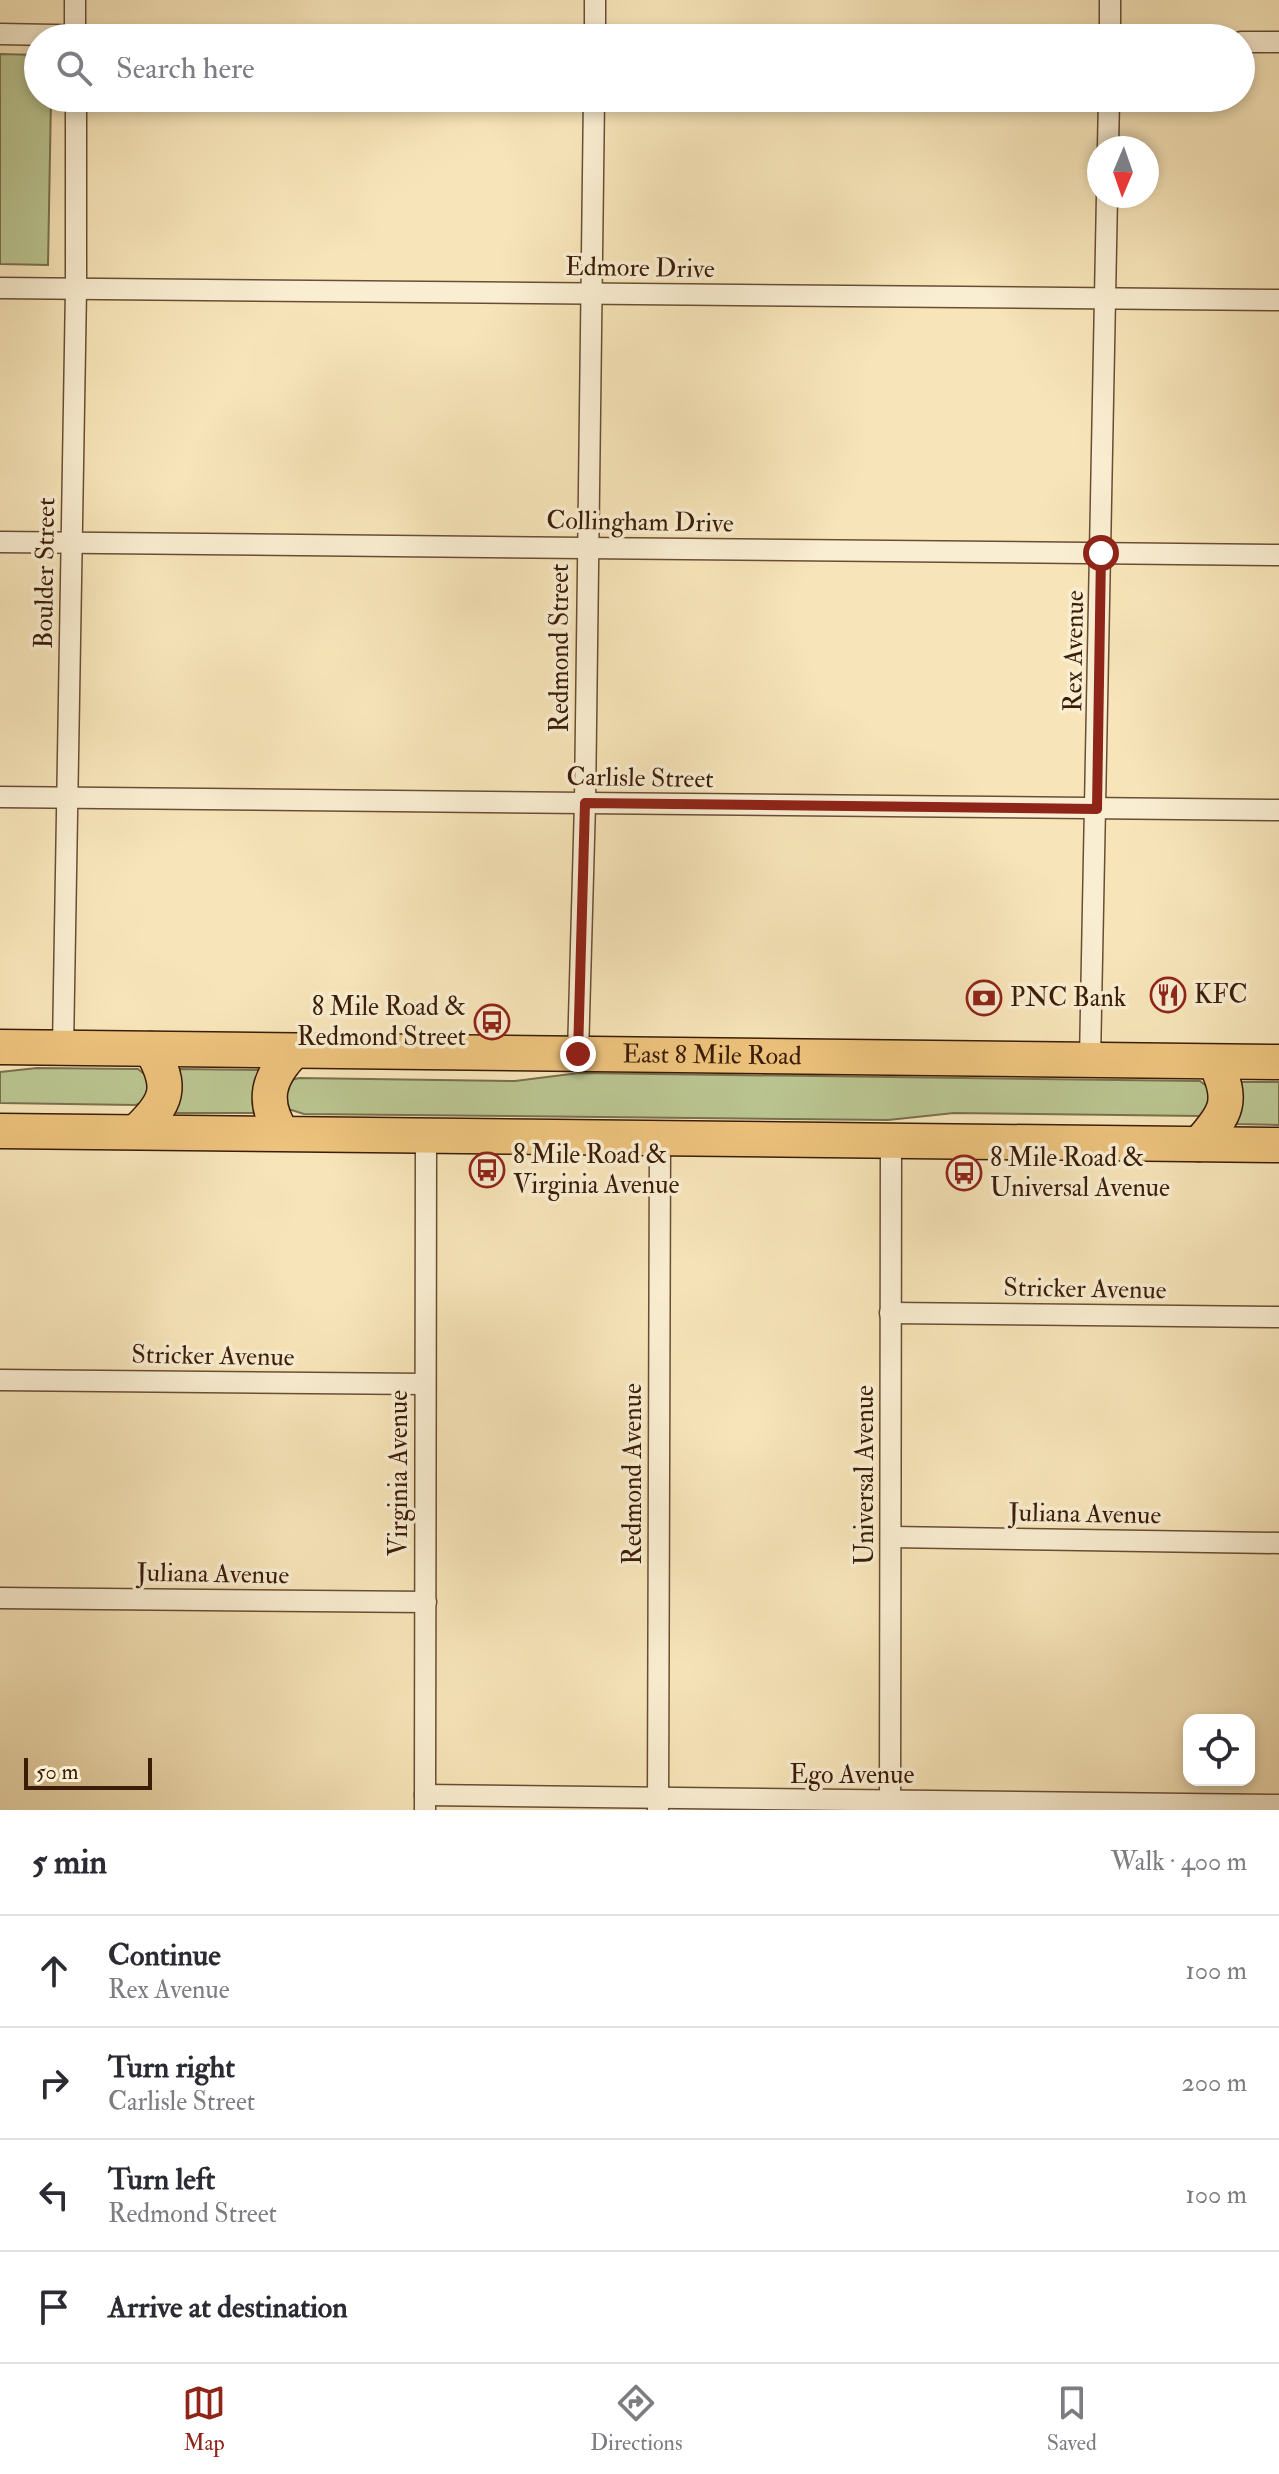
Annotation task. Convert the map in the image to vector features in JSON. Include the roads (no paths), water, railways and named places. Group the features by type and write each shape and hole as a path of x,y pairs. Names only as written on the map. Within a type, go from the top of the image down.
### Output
{"highway":[{"name":"East 8 Mile Road","path":"0,1047 1279,1062"},
{"path":"136,1132 157,1113 166,1092 163,1071 151,1049"},
{"path":"282,1133 270,1110 269,1086 279,1066 294,1051"},
{"path":"1199,1144 1219,1121 1227,1102 1225,1085 1215,1062"},
{"path":"0,1131 1279,1145"}],"street":[{"path":"75,0 75,24"},
{"path":"595,0 595,24"},
{"path":"1110,0 1110,24"},
{"path":"0,34 24,35"},
{"path":"1255,42 1279,42"},
{"name":"Boulder Street","path":"63,1048 76,289 76,112"},
{"name":"Redmond Street","path":"578,1054 585,803 594,112"},
{"path":"1108,136 1109,112"},
{"name":"Rex Avenue","path":"1090,1060 1107,208"},
{"name":"Edmore Drive","path":"0,288 1279,300"},
{"name":"Collingham Drive","path":"0,542 1279,555"},
{"name":"Carlisle Street","path":"0,797 1279,810"},
{"name":"Virginia Avenue","path":"425,1803 426,1135"},
{"name":"Redmond Avenue","path":"658,1805 660,1138"},
{"name":"Universal Avenue","path":"890,1805 891,1140"},
{"name":"Stricker Avenue","path":"890,1313 1279,1317"},
{"name":"Stricker Avenue","path":"0,1380 425,1384"},
{"name":"Juliana Avenue","path":"891,1537 1279,1543"},
{"name":"Juliana Avenue","path":"0,1598 426,1602"},
{"name":"Ego Avenue","path":"425,1803 1279,1805"}],"place":[{"name":"KFC","path":"1168,995"},
{"name":"PNC Bank","path":"984,998"},
{"name":"8 Mile Road & Redmond Street","path":"492,1022"},
{"name":"8 Mile Road & Virginia Avenue","path":"487,1170"},
{"name":"8 Mile Road & Universal Avenue","path":"964,1173"}]}
